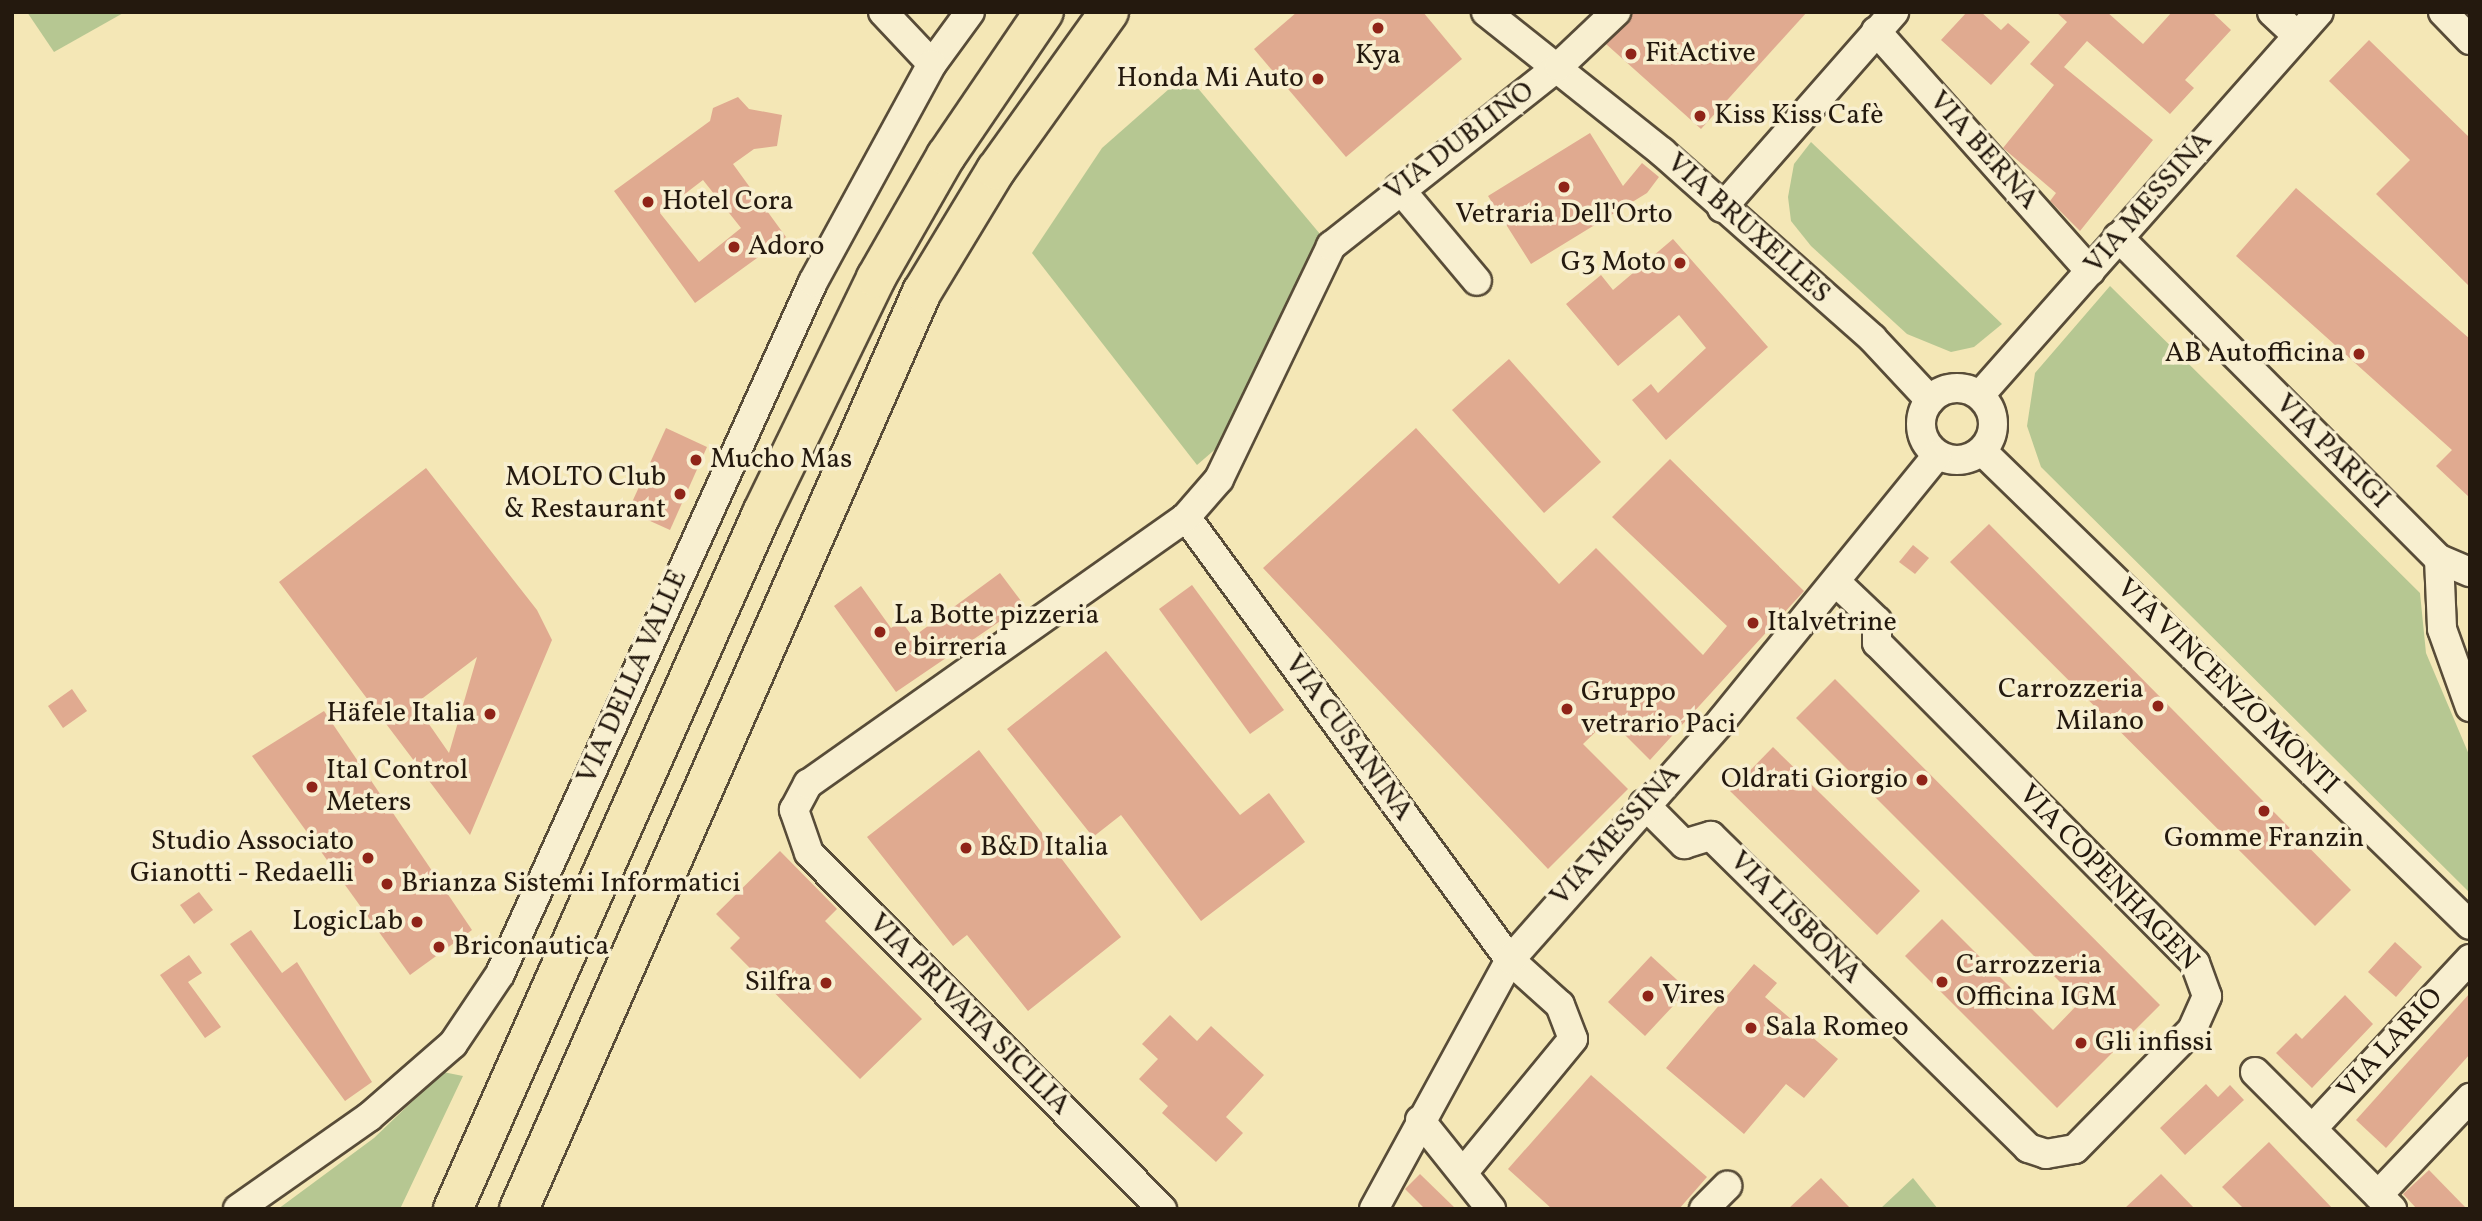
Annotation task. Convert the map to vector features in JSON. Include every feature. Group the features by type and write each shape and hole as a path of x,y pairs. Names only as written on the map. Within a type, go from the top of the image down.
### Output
{"highway":[{"path":"453,1209 762,513 876,278 946,156 1044,12"},
{"path":"519,1209 922,292 1063,72 1110,12"},
{"path":"1063,72 1099,60 1139,12"},
{"path":"433,1209 505,1092"},
{"path":"534,1209 568,1101"}],"street":[{"path":"883,12 932,64"},
{"name":"VIA DELLA VALLE","path":"238,1209 369,1117 453,1044 500,974 813,282 932,64 970,12"},
{"name":"VIA BRUXELLES","path":"1486,12 1559,66 1872,338 1930,400"},
{"path":"1559,66 1616,12"},
{"path":"2272,12 2297,35"},
{"name":"VIA MESSINA","path":"1980,395 2319,12"},
{"path":"2443,12 2470,40"},
{"path":"1722,208 1885,21"},
{"name":"VIA BERNA","path":"1885,21 2090,271"},
{"name":"VIA DUBLINO","path":"794,810 808,784 1186,517 1219,480 1331,246 1399,188 1559,66"},
{"path":"1399,188 1477,281"},
{"name":"VIA PARIGI","path":"2118,237 2439,559"},
{"path":"1959,387 1980,395 1994,429 1982,451 1961,461 1937,455 1921,429 1930,400 1959,387"},
{"name":"VIA VINCENZO MONTI","path":"1982,451 2470,925"},
{"name":"VIA MESSINA","path":"1374,1209 1420,1119 1510,960 1836,582 1937,455"},
{"name":"VIA CUSANINA","path":"1186,517 1510,960 1560,1005 1573,1038 1463,1173"},
{"path":"2470,572 2439,559 2442,629 2470,707"},
{"name":"VIA COPENHAGEN","path":"1836,582 1877,621 1877,643 2204,977 2207,996 2192,1031 2075,1149 2046,1154 2028,1148 1998,1119"},
{"name":"VIA LISBONA","path":"1644,804 1684,844 1711,836 1998,1119"},
{"name":"VIA PRIVATA SICILIA","path":"794,810 809,853 1162,1209"},
{"name":"VIA LARIO","path":"2312,1129 2470,959"},
{"path":"2255,1072 2385,1202 2470,1098"},
{"path":"1420,1119 1491,1209"},
{"path":"1704,1209 1727,1186"}],"green space":[{"path":"27,12 125,12 54,52"},
{"path":"1186,74 1320,234 1219,446 1197,465 1032,253 1102,148"},
{"path":"1811,142 2002,324 1974,347 1951,352 1907,334 1811,246 1791,221 1788,197 1794,164"},
{"path":"2110,286 2420,593 2426,653 2470,757 2470,893 2041,467 2027,426 2035,373"},
{"path":"443,1072 463,1076 400,1209 278,1209 374,1138"},
{"path":"1913,1178 1938,1209 1880,1209"}],"building":[{"path":"1297,12 1423,12 1462,59 1346,157 1254,49"},
{"path":"1634,12 1807,12 1701,129 1606,44"},
{"path":"1967,12 1981,12 2001,30 2008,23 2030,42 1991,85 1941,40"},
{"path":"2056,12 2107,12 2143,44 2172,12 2212,12 2231,30 2185,80 2194,88 2170,114 2087,41 2064,67 2153,140 2080,231 2050,201 2056,193 2003,148 2054,85 2030,64 2067,22"},
{"path":"2369,40 2470,138 2470,287 2376,194 2410,160 2329,81"},
{"name":"Hotel Cora","path":"738,97 749,109 782,115 777,146 754,149 733,164 786,237 695,303 614,191 710,121 713,108","holes":["703,180 741,228 699,262 660,213"]},
{"path":"1590,133 1623,186 1642,163 1659,177 1647,193 1531,264 1488,196"},
{"path":"2296,188 2470,339 2470,498 2436,466 2452,450 2236,256"},
{"path":"1673,239 1768,347 1666,440 1632,400 1651,384 1658,393 1706,348 1679,315 1618,366 1566,304 1601,275 1613,290"},
{"path":"1509,359 1601,462 1544,513 1452,410"},
{"path":"666,428 707,447 670,530 628,511"},
{"path":"1416,428 1559,584 1596,548 1703,655 1727,626 1612,517 1670,459 1804,591 1650,760 1609,719 1583,744 1628,789 1548,869 1263,568"},
{"path":"426,468 537,610 552,640 470,835 279,582","holes":["477,657 449,753 415,704"]},
{"path":"1989,524 2351,890 2315,926 1950,562"},
{"path":"1913,545 1929,558 1915,574 1899,562"},
{"path":"1000,573 1024,605 896,692 834,606 861,586 891,628 901,621 913,637"},
{"path":"1192,585 1284,710 1250,734 1159,609"},
{"path":"1106,651 1240,815 1269,793 1305,842 1201,921 1121,815 1093,837 1007,729"},
{"path":"1835,679 2160,1005 2057,1108 1905,956 1942,919 2053,1030 2080,1002 1796,718"},
{"path":"72,689 87,711 63,728 48,706"},
{"path":"324,711 472,930 410,975 252,756"},
{"path":"1773,747 1920,891 1877,935 1730,791"},
{"name":"B&D Italia","path":"979,750 1121,937 1028,1011 967,935 953,946 867,837"},
{"name":"Silfra","path":"780,851 837,909 825,921 922,1019 860,1079 730,948 740,938 716,914"},
{"path":"199,892 213,910 194,924 180,905"},
{"path":"251,930 282,973 297,962 372,1082 345,1101 230,944"},
{"path":"2395,942 2422,967 2396,997 2368,972"},
{"path":"189,955 202,973 188,982 221,1027 205,1038 160,975"},
{"name":"Vires","path":"1651,956 1688,990 1645,1036 1608,1002"},
{"name":"Sala Romeo","path":"1754,964 1777,983 1765,997 1838,1059 1804,1098 1786,1084 1744,1134 1666,1068"},
{"path":"2470,993 2470,1054 2386,1148 2356,1120"},
{"path":"2345,995 2373,1024 2312,1088 2276,1053 2296,1033 2302,1039"},
{"path":"1170,1015 1197,1041 1211,1026 1264,1075 1226,1117 1243,1133 1216,1162 1162,1113 1168,1106 1139,1079 1158,1059 1142,1044"},
{"path":"1591,1075 1707,1177 1679,1209 1552,1209 1508,1169"},
{"path":"2206,1084 2218,1097 2230,1085 2244,1100 2185,1155 2160,1128"},
{"path":"2269,1142 2333,1209 2244,1209 2222,1187"},
{"path":"2429,1170 2467,1209 2417,1209 2403,1194"},
{"path":"1420,1174 1456,1209 1425,1209 1405,1189"},
{"path":"2161,1174 2195,1209 2124,1209"},
{"path":"1821,1178 1851,1209 1788,1209"}],"place":[{"name":"Kya","path":"1378,28"},
{"name":"FitActive","path":"1631,54"},
{"name":"Honda Mi Auto","path":"1318,79"},
{"name":"Kiss Kiss Cafè","path":"1700,116"},
{"name":"Vetraria Dell'Orto","path":"1564,187"},
{"name":"Hotel Cora","path":"648,202"},
{"name":"Adoro","path":"734,247"},
{"name":"G3 Moto","path":"1680,263"},
{"name":"AB Autofficina","path":"2359,354"},
{"name":"Mucho Mas","path":"696,460"},
{"name":"MOLTO Club & Restaurant","path":"680,494"},
{"name":"Italvetrine","path":"1753,623"},
{"name":"La Botte pizzeria e birreria","path":"880,632"},
{"name":"Carrozzeria Milano","path":"2158,706"},
{"name":"Gruppo vetrario Paci","path":"1567,709"},
{"name":"Häfele Italia","path":"490,714"},
{"name":"Oldrati Giorgio","path":"1922,780"},
{"name":"Ital Control Meters","path":"312,787"},
{"name":"Gomme Franzin","path":"2264,811"},
{"name":"B&D Italia","path":"966,848"},
{"name":"Studio Associato Gianotti - Redaelli","path":"368,858"},
{"name":"Brianza Sistemi Informatici","path":"387,884"},
{"name":"LogicLab","path":"417,922"},
{"name":"Briconautica","path":"439,947"},
{"name":"Carrozzeria Officina IGM","path":"1942,982"},
{"name":"Silfra","path":"826,983"},
{"name":"Vires","path":"1648,996"},
{"name":"Sala Romeo","path":"1751,1028"},
{"name":"Gli infissi","path":"2081,1043"}]}
